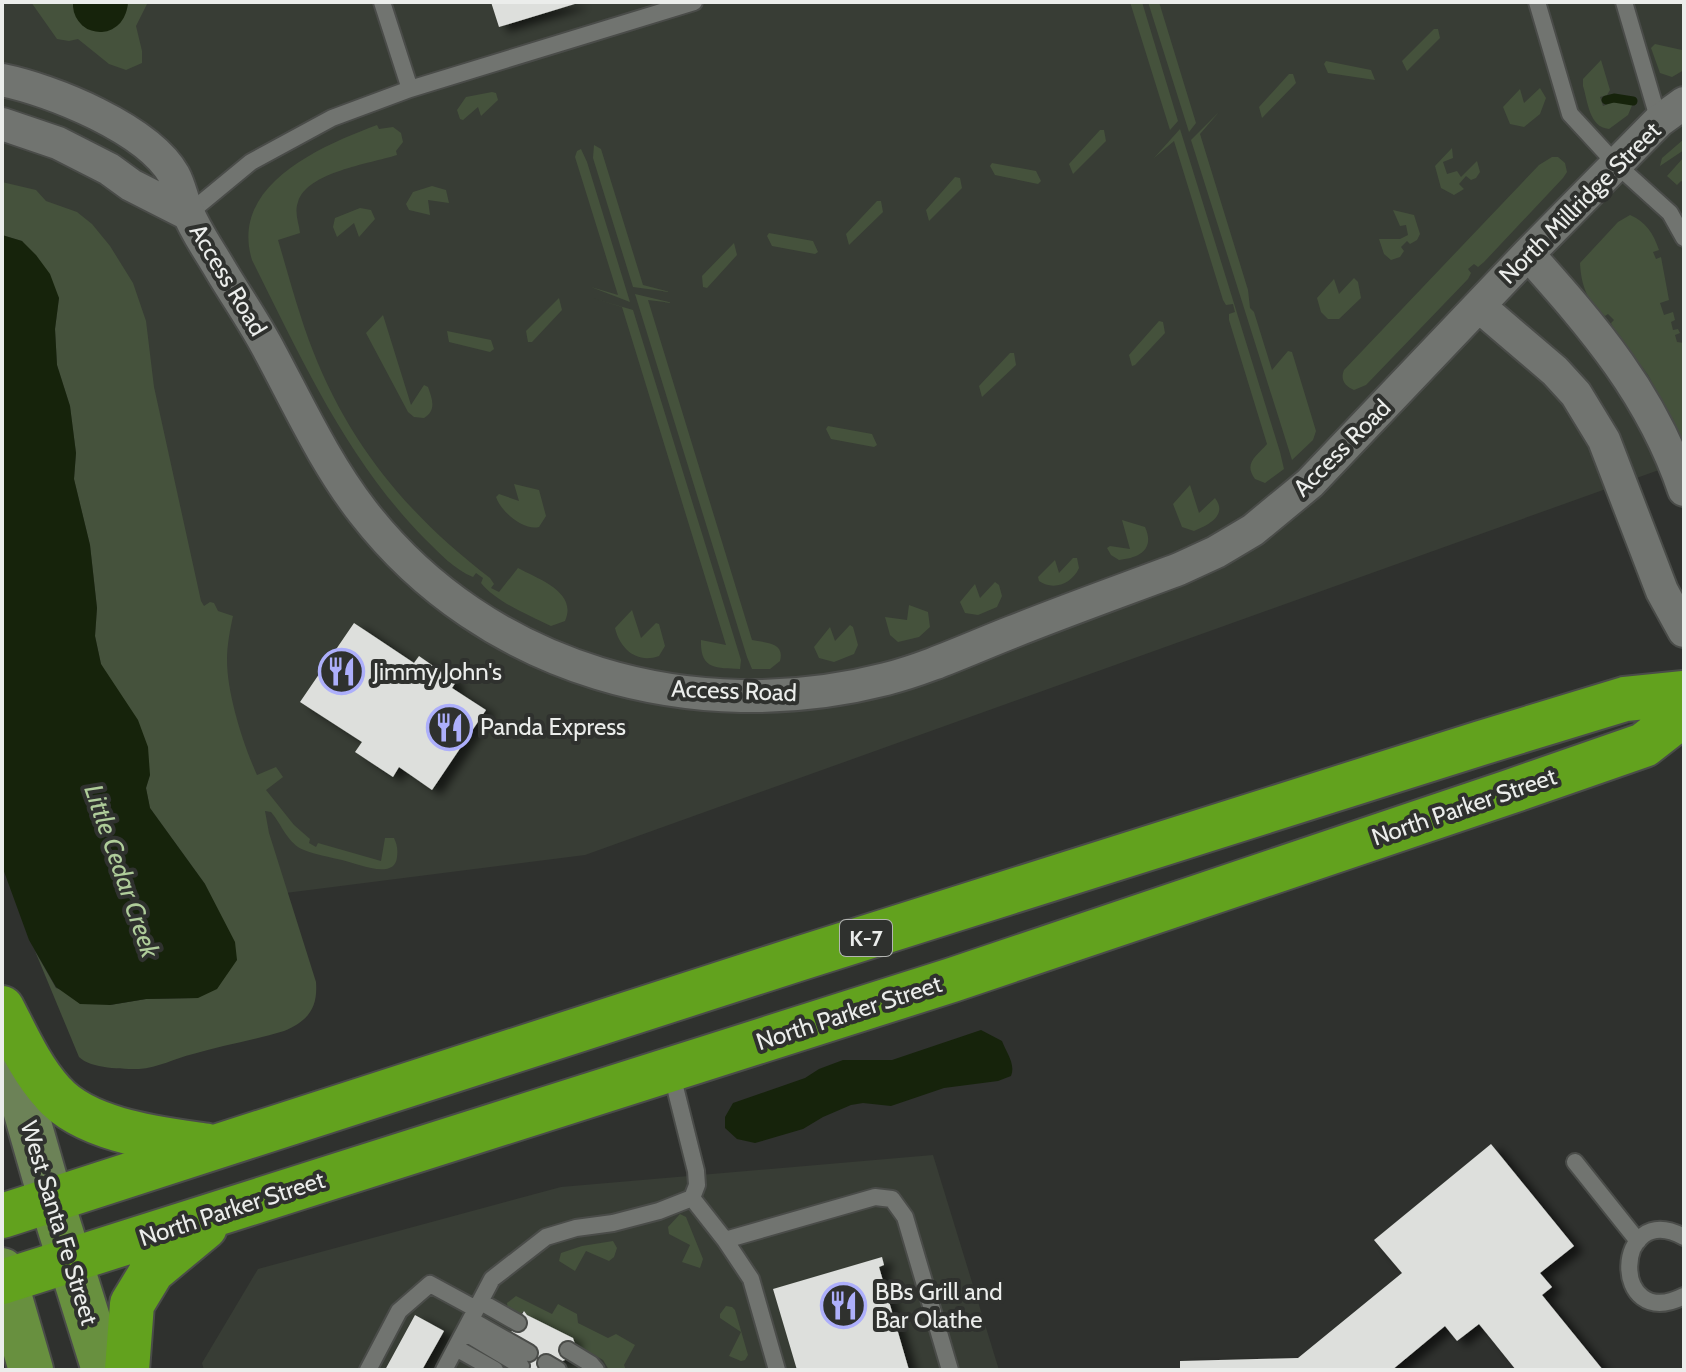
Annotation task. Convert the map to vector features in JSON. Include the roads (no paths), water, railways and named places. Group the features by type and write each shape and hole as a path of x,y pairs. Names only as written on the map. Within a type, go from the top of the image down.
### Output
{"highway":[{"name":"K-7","path":"2,1216 1481,743 1625,699 1684,693"},
{"name":"North Parker Street","path":"3,1277 69,1260 967,975 1644,745 1684,714"},
{"path":"2,1008 37,1072 54,1096 74,1110 100,1123 166,1140 215,1147"},
{"path":"127,1370 132,1304 152,1271 219,1213"}],"main road":[{"name":"West Santa Fe Street","path":"51,1200 104,1370"},
{"path":"3,1277 31,1370"}],"street":[{"name":"Access Road","path":"2,80 82,105 146,144 174,174 188,214 269,350 333,470 365,515 422,575 482,620 521,643 570,664 636,685 698,695 811,694 887,678 1179,569 1216,552 1253,530 1310,483 1479,306"},
{"name":"North Millridge Street","path":"1479,306 1672,112"},
{"name":"Access Road","path":"2,124 58,143 188,214"},
{"path":"1528,254 1598,332 1642,395 1671,451 1684,490"},
{"path":"1479,306 1555,371 1576,394 1604,440 1662,591 1684,631"},
{"name":"West Santa Fe Street","path":"2,1029 51,1200"}],"lane":[{"path":"382,2 410,89"},
{"path":"188,214 251,162 332,118 410,89 694,2"},
{"path":"1537,2 1570,114 1617,165 1670,213 1684,238"},
{"path":"1624,2 1672,112"},
{"path":"444,1370 492,1279 546,1237 659,1211 692,1198 697,1185 696,1171 671,1070"},
{"path":"1575,1162 1638,1241"},
{"path":"725,1240 875,1197 892,1199 905,1217 950,1370"},
{"path":"692,1198 751,1279 777,1370"},
{"path":"1684,1222 1638,1241 1630,1252 1627,1265 1634,1287 1652,1301 1663,1303 1684,1296"},
{"path":"1657,1231 1671,1231 1684,1237"},
{"path":"368,1370 399,1311 430,1284 525,1360"},
{"path":"473,1316 518,1323"},
{"path":"456,1348 495,1370"},
{"path":"568,1350 596,1370"}],"water":[{"name":"Little Cedar Creek","path":"2,235 22,241 36,255 50,274 59,298 55,329 57,365 70,406 76,453 74,479 90,545 97,608 95,636 101,664 138,720 148,747 150,775 146,788 150,808 205,884 235,942 237,960 217,989 198,998 146,999 110,1005 80,1004 56,987 29,940 2,866"},
{"path":"981,1030 1002,1041 1011,1063 1011,1076 998,1081 944,1088 891,1106 851,1105 803,1129 755,1143 737,1139 725,1128 725,1117 733,1103 805,1078 819,1069 843,1060 892,1060"}],"waterway":[{"path":"1606,100 1633,101"}],"place":[{"name":"Jimmy John's","path":"342,672"},
{"name":"Panda Express","path":"449,727"},
{"name":"BBs Grill and Bar Olathe","path":"844,1306"}]}
